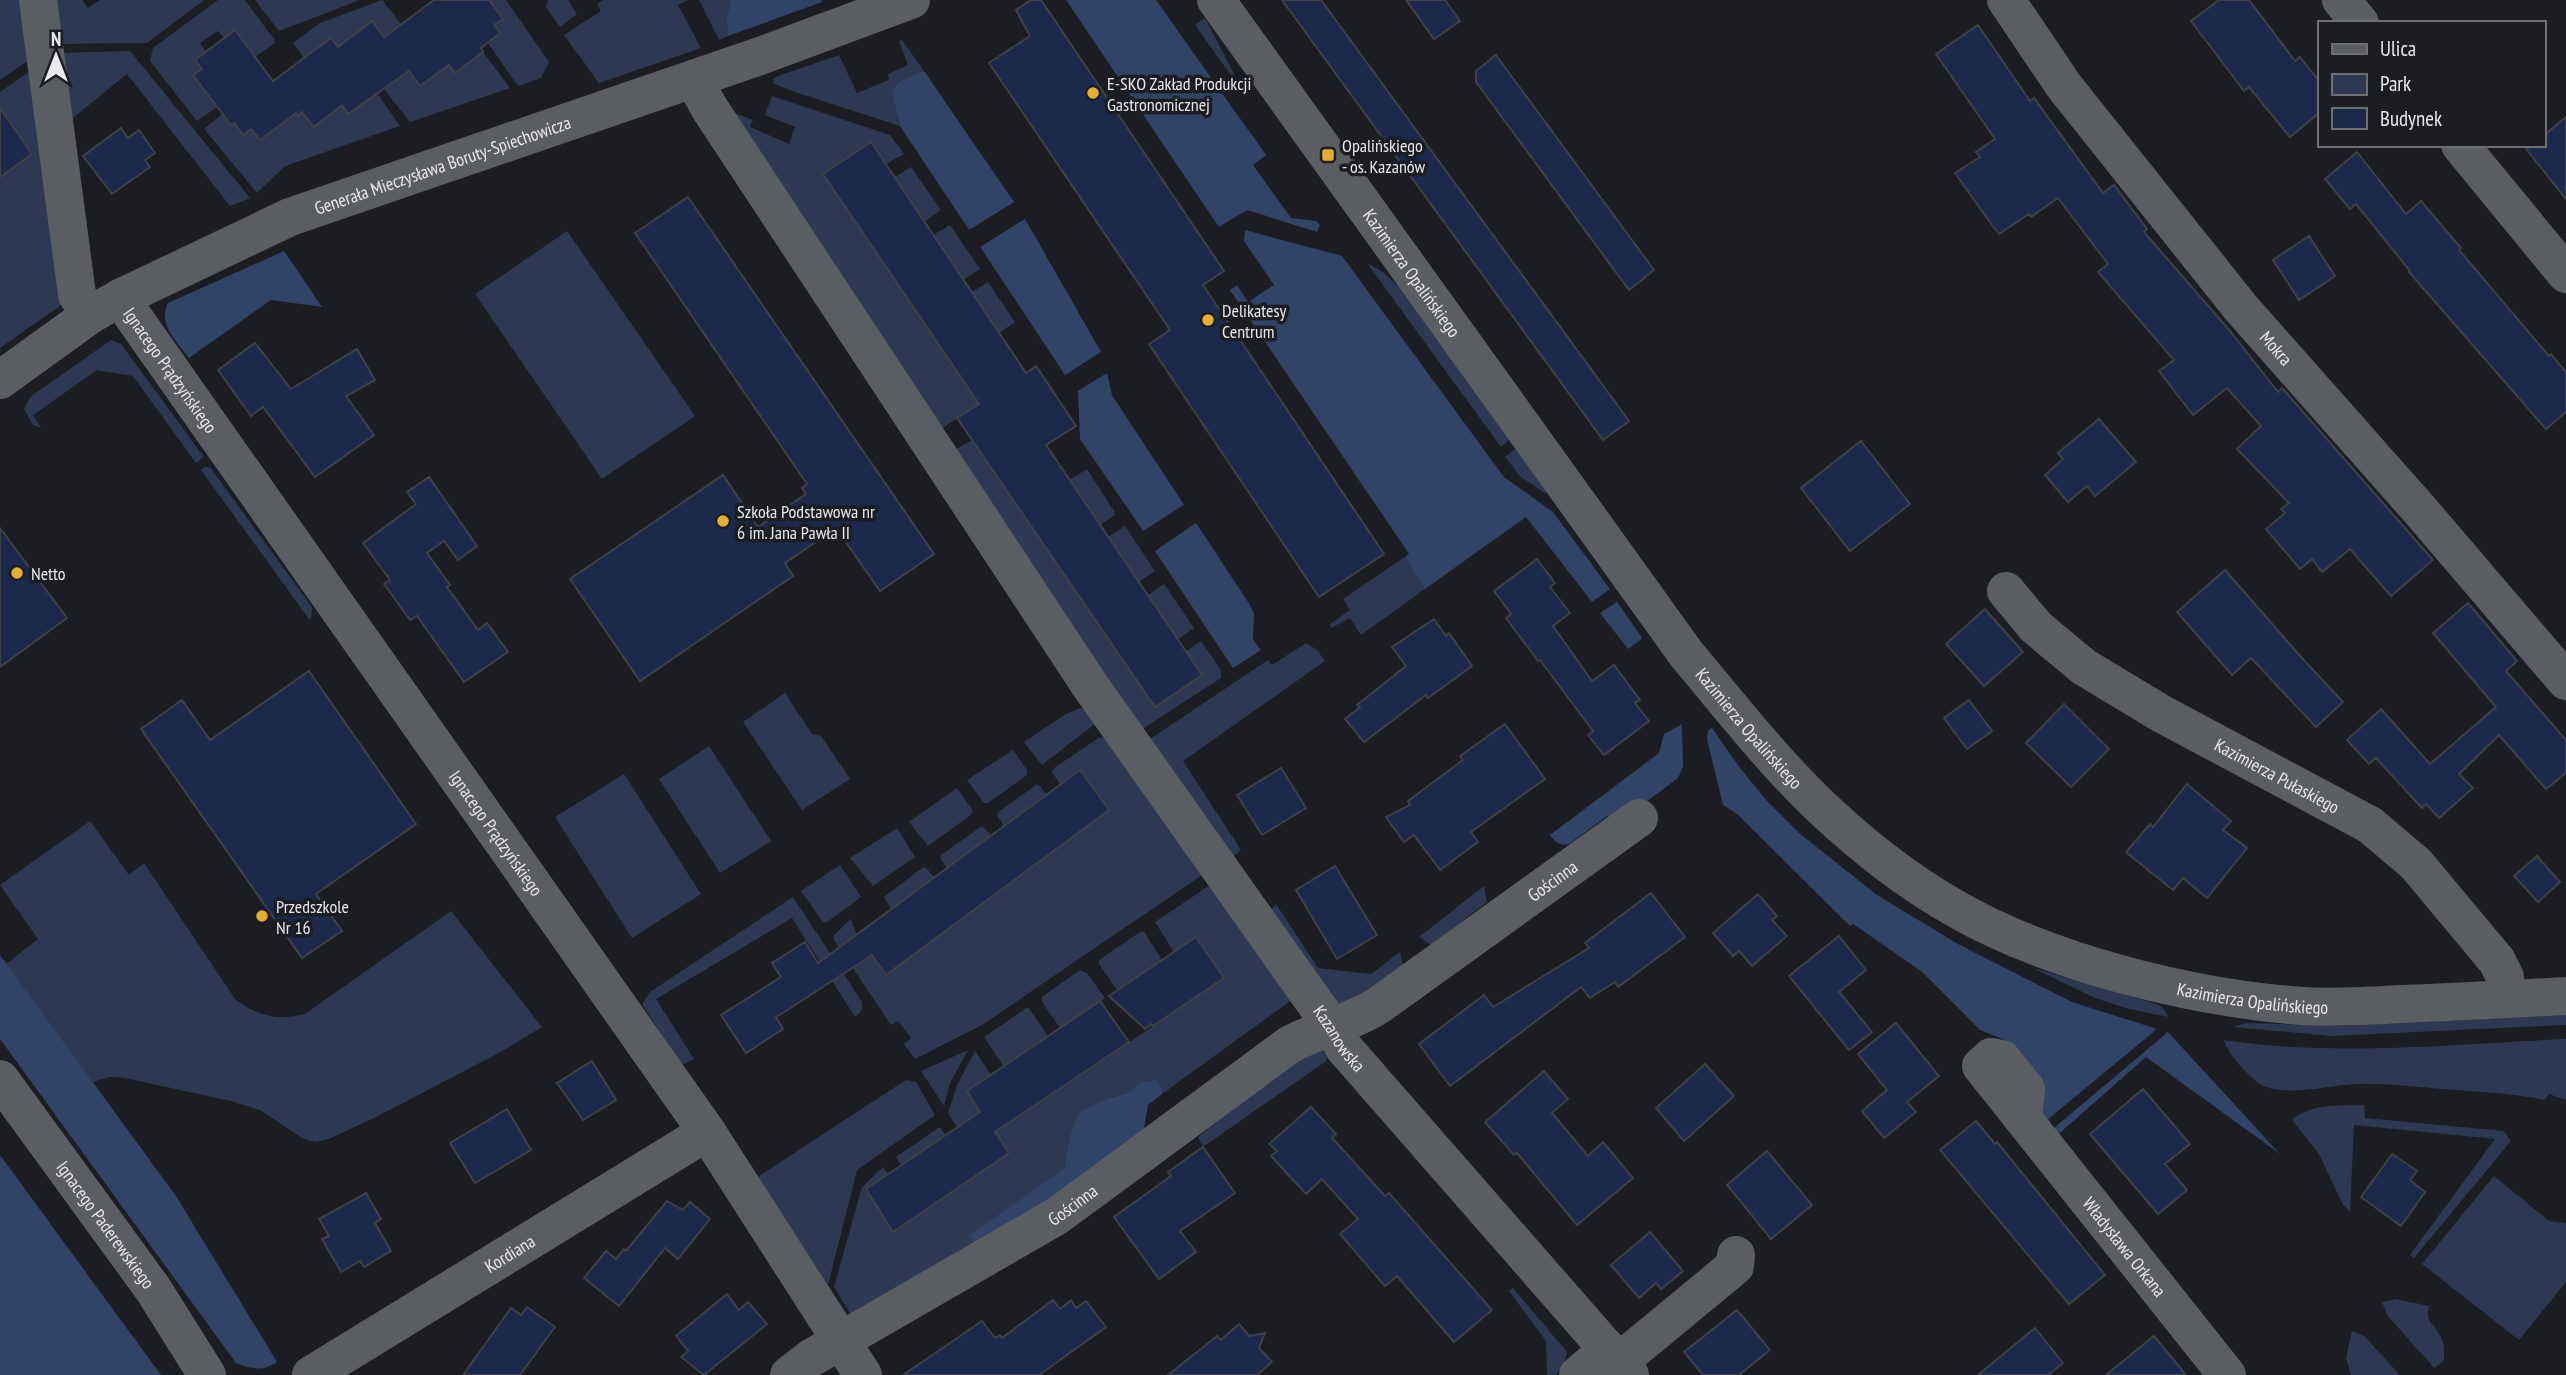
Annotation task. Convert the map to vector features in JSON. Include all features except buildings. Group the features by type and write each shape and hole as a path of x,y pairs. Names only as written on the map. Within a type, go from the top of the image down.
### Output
{"street":[{"name":"Ignacego Prądzyńskiego","path":"38,0 77,295 105,307 707,1132 863,1375"},
{"name":"Generała Mieczysława Boruty-Spiechowicza","path":"0,380 105,307 290,217 694,79 910,0"},
{"name":"Kazimierza Opalińskiego","path":"1216,0 1687,655 1772,757 1843,827 1887,863 1951,906 2013,937 2084,962 2208,994 2304,1006 2566,996"},
{"name":"Mokra","path":"2006,0 2064,86 2241,309 2419,509 2566,681"},
{"path":"2341,0 2358,21"},
{"name":"Kazanowska","path":"694,79 710,109 1091,687 1346,1022 1344,1048 1619,1362"},
{"path":"2462,147 2566,274"},
{"name":"Kazimierza Pułaskiego","path":"2006,591 2036,627 2084,667 2162,714 2370,825 2416,864 2497,961 2505,977 2507,999"},
{"name":"Gościnna","path":"789,1375 811,1358 1057,1216 1289,1045 1310,1033 1346,1022 1639,818"},
{"name":"Ignacego Paderewskiego","path":"0,1079 153,1289 208,1375"},
{"name":"Władysława Orkana","path":"2023,1117 2227,1375"},
{"name":"Kordiana","path":"312,1375 707,1132"},
{"path":"1578,1375 1619,1362 1735,1266 1736,1255"}],"green space":[{"path":"0,0 29,0 30,59 0,80"},
{"path":"48,0 82,0 88,8 100,0 204,0 147,43 54,44"},
{"path":"218,0 245,0 276,42 255,57 235,30 224,38 218,31 200,43 206,52 196,60 202,69 193,75 217,107 197,121 150,61 153,48"},
{"path":"255,0 360,0 279,31"},
{"path":"382,0 401,24 384,37 372,22 338,47 331,39 304,58 293,43 320,23"},
{"path":"489,0 506,0 549,62 541,78 518,86 488,43 500,33 495,25 502,19"},
{"path":"548,0 568,0 577,14 560,27 546,7"},
{"path":"603,0 688,0 678,5 701,48 599,83 564,35 601,11 597,4"},
{"path":"699,0 731,0 726,19 728,36 719,40"},
{"path":"1205,18 1245,95 1195,25"},
{"path":"902,40 924,71 893,92 900,126 773,83 773,79 778,76 839,55 857,93 889,80 888,74 908,65 899,41"},
{"path":"130,51 250,198 230,206 127,74 64,125 54,53"},
{"path":"483,52 510,88 410,122 377,80 409,71 449,65 455,73"},
{"path":"30,71 67,301 0,348 0,177 32,154 4,113 0,115 0,92"},
{"path":"377,93 400,126 285,166 257,193 204,129 222,114 231,125 234,123 251,129 260,140 277,127 291,107 298,115 302,112 314,127 342,105 349,114"},
{"path":"772,96 890,135 904,154 886,164 824,174 931,335 937,331 946,356 979,404 938,431 734,113 753,120 750,127 789,144 795,127 765,115"},
{"path":"911,167 941,210 924,222 895,177"},
{"path":"950,225 980,269 963,280 933,235"},
{"path":"567,231 695,416 602,479 475,294"},
{"path":"1367,263 1383,272 1401,289 1509,440 1501,447"},
{"path":"988,282 1015,322 999,333 972,292"},
{"path":"111,340 121,344 204,457 196,463 133,376 97,370 33,415 41,428 33,425 24,409 30,397"},
{"path":"972,440 1155,707 1202,676 1185,652 1201,641 1221,670 1221,678 1138,732 953,451"},
{"path":"1515,449 1547,490 1546,494 1521,477 1505,457"},
{"path":"210,467 312,607 311,618 309,619 201,470"},
{"path":"1087,469 1116,514 1100,525 1069,480"},
{"path":"1125,526 1155,571 1138,582 1108,537"},
{"path":"1405,557 1425,589 1361,635 1350,618 1331,628 1330,624 1350,610 1343,599"},
{"path":"1164,584 1194,628 1177,640 1148,595"},
{"path":"1306,643 1317,650 1325,661 1183,761 1241,850 1231,858 1147,741 1268,660 1272,665"},
{"path":"785,693 812,734 821,736 850,779 802,810 743,722"},
{"path":"1080,708 1091,710 1100,720 1042,765 1024,742 1066,714"},
{"path":"1109,735 1208,871 982,1025 915,1059 904,1044 911,1038 898,1021 891,1025 834,940 834,935 851,919 857,935 887,975 1109,810 1079,770 1060,784 1052,772 1097,739"},
{"path":"709,746 771,841 720,873 659,779"},
{"path":"1013,750 1027,770 1027,775 988,803 984,803 967,780"},
{"path":"624,774 701,894 632,938 555,817"},
{"path":"1036,785 1046,794 1004,826 997,815 998,812"},
{"path":"957,788 972,809 972,814 928,846 909,822"},
{"path":"90,821 129,875 144,863 235,999 251,1010 277,1017 305,1014 451,911 542,1027 497,1054 376,1117 329,1139 315,1142 302,1138 260,1110 231,1101 125,1078 110,1077 92,1082 6,964 38,939 0,885"},
{"path":"982,826 991,835 947,868 940,858 941,855"},
{"path":"897,828 915,857 873,886 850,858"},
{"path":"840,865 861,897 826,923 801,891"},
{"path":"922,868 926,868 934,877 891,909 884,897"},
{"path":"1216,881 1293,999 1162,1094 1162,1088 1140,1083 1127,1093 1104,1100 1070,1136 1064,1168 971,1235 977,1253 851,1315 834,1287 862,1187 883,1167 888,1174 866,1190 893,1232 995,1132 1224,979 1197,937 1174,952 1155,922"},
{"path":"1484,886 1487,902 1431,945 1419,937"},
{"path":"793,897 862,1002 862,1010 855,1017 792,918 656,999 694,1059 681,1065 642,1004 650,992"},
{"path":"1276,904 1318,968 1371,974 1400,952 1403,967 1348,1003 1338,1003 1269,913"},
{"path":"1140,932 1144,932 1162,960 1117,990 1099,960"},
{"path":"2033,968 2161,1006 2169,1017 2129,1009 2095,998"},
{"path":"1080,970 1087,973 1105,998 1060,1028 1042,1002 1042,997"},
{"path":"1028,1007 1048,1036 1004,1067 984,1037"},
{"path":"2566,1015 2566,1025 2331,1036 2234,1027 2246,1023 2342,1026"},
{"path":"2566,1039 2566,1100 2549,1094 2545,1100 2495,1093 2379,1084 2299,1090 2276,1089 2260,1084 2247,1073 2224,1040 2309,1048 2352,1048"},
{"path":"968,1050 950,1083 944,1106 921,1071"},
{"path":"1322,1050 1327,1057 1326,1061 1203,1147 1198,1137 1308,1051"},
{"path":"975,1051 991,1075 967,1090 980,1112 957,1127 948,1113 957,1085"},
{"path":"906,1080 916,1082 935,1115 857,1170 828,1285 758,1179 759,1176"},
{"path":"2364,1105 2365,1118 2504,1131 2511,1141 2414,1258 2410,1255 2495,1139 2354,1125 2350,1211 2343,1205 2319,1154 2292,1120 2317,1108"},
{"path":"940,1127 945,1135 901,1165 896,1157"},
{"path":"2494,1176 2549,1221 2566,1223 2566,1282 2519,1340 2422,1264"},
{"path":"1513,1288 1567,1352 1564,1366 1555,1375 1547,1375 1546,1341 1509,1291"},
{"path":"2396,1299 2429,1306 2429,1319 2441,1337 2444,1349 2444,1361 2434,1368 2387,1315 2382,1302"},
{"path":"2352,1331 2364,1336 2400,1375 2351,1375 2346,1358"}],"shaded area":[{"path":"731,0 822,2 728,36 726,19"},
{"path":"1066,0 1156,0 1266,155 1253,165 1291,218 1316,221 1320,225 1317,232 1247,210 1219,227"},
{"path":"924,71 1014,202 969,230 900,126 892,92 899,82"},
{"path":"1025,219 1101,352 1065,375 980,247"},
{"path":"1245,230 1342,256 1504,477 1553,512 1610,589 1592,602 1526,517 1425,589 1405,557 1409,554 1230,290 1237,285 1248,302 1274,285 1244,241"},
{"path":"284,251 322,307 271,300 189,358 167,326 165,311 168,303"},
{"path":"1107,373 1112,395 1184,505 1143,531 1080,439 1078,391"},
{"path":"1196,523 1254,614 1253,639 1261,650 1233,668 1155,551"},
{"path":"1617,602 1642,639 1628,649 1600,613"},
{"path":"1682,724 1683,767 1678,778 1625,818 1607,816 1569,844 1561,844 1552,838 1550,835 1659,753 1664,734"},
{"path":"1712,728 1767,801 1799,833 1877,895 1958,944 2072,1002 2157,1029 2041,1125 2041,1083 2010,1042 1980,1030 1921,971 1853,924 1850,926 1737,814 1723,805 1707,739 1708,730"},
{"path":"0,955 176,1196 277,1362 257,1368 236,1363 0,1039"},
{"path":"2168,1032 2280,1154 2146,1057 2053,1139 2048,1133"},
{"path":"1156,1080 1162,1088 1162,1094 1148,1105 1143,1135 977,1253 970,1235 1064,1168 1070,1136 1079,1113 1104,1100 1127,1093 1140,1083"},
{"path":"0,1155 161,1375 0,1375"}],"place":[{"name":"E-SKO Zakład Produkcji Gastronomicznej","path":"1093,93"},
{"name":"Opalińskiego - os. Kazanów","path":"1328,155"},
{"name":"Delikatesy Centrum","path":"1208,320"},
{"name":"Szkoła Podstawowa nr 6 im. Jana Pawła II","path":"723,521"},
{"name":"Netto","path":"17,573"},
{"name":"Przedszkole Nr 16","path":"262,916"}]}
